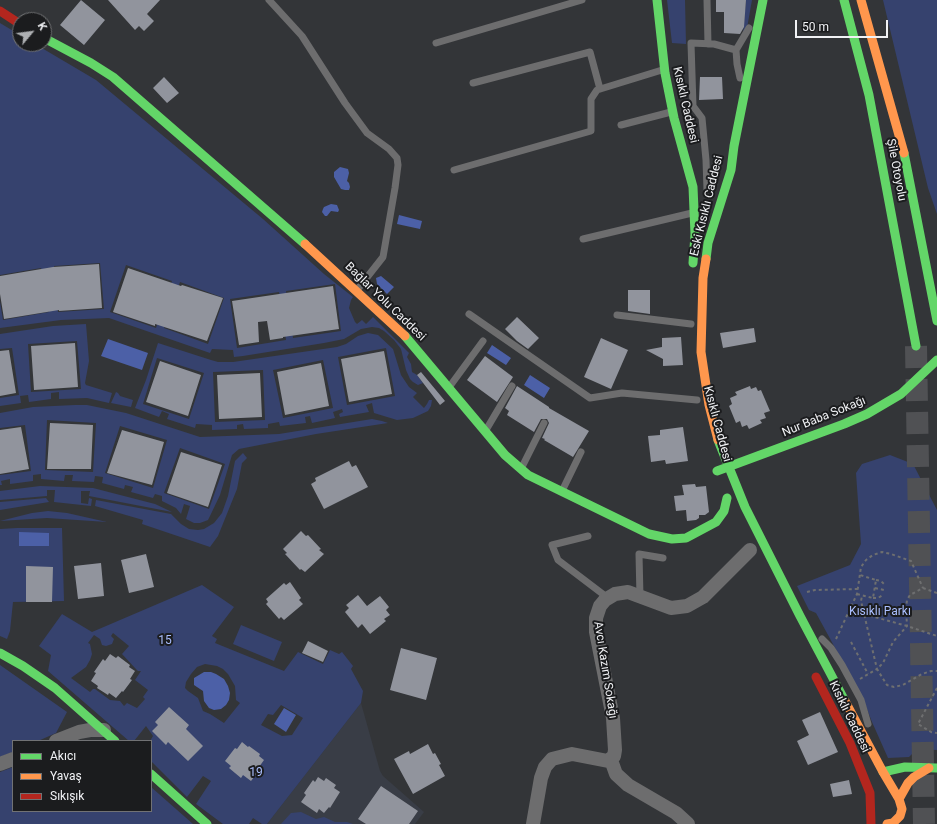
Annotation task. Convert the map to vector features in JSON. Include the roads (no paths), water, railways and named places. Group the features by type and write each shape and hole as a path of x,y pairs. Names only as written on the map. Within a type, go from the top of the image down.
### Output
{"main road":[{"name":"Kısıklı Caddesi","path":"657,0 664,70 673,112 693,186 695,234 693,271"},
{"name":"Eski Kısıklı Caddesi","path":"728,466 719,443 709,405 701,352 703,278 708,243 730,173 744,91 763,0"},
{"name":"Şile Otoyolu","path":"844,0 870,103 916,346"},
{"name":"Şile Otoyolu","path":"861,0 877,52 906,159 937,321"},
{"path":"0,11 12,19"},
{"name":"Bağlar Yolu Caddesi","path":"52,42 91,63 113,77 285,226 357,291 411,341 505,455 528,475 649,534 672,540 686,538 716,522 724,511 726,495 733,511"},
{"path":"885,51 906,159"},
{"path":"693,186 700,190 712,190 721,185 730,173"},
{"path":"690,336 691,320"},
{"name":"Nur Baba Sokağı","path":"717,470 844,424 867,414 901,394 937,360"},
{"name":"Kısıklı Caddesi","path":"728,466 745,506 878,777 899,799 910,818"},
{"path":"0,654 17,662 49,684 73,702 115,740"},
{"name":"Kısıklı Caddesi","path":"812,669 850,743 870,793 871,821"},
{"path":"870,793 871,785 878,777 905,767 933,768"},
{"path":"887,824 893,823 900,816 902,809 899,799 908,783 914,777 933,768"},
{"path":"152,775 207,824"},
{"path":"871,821 879,824"}],"street":[{"path":"608,598 615,594 628,592 671,608 687,606 703,597 751,551"},
{"name":"Avcı Kazım Sokağı","path":"608,598 600,606 596,618 596,632 613,718 615,750 612,760"},
{"path":"59,740 79,732 104,730"},
{"path":"533,824 541,778 545,766 552,759 572,754 608,761 612,760 616,774 628,785 676,813 688,824"},
{"path":"0,764 12,759"}],"lane":[{"path":"269,0 302,36 344,103 367,133 389,149 397,158 398,165 395,188 383,257 357,291"},
{"path":"436,43 582,0"},
{"path":"707,0 708,44"},
{"path":"744,91 737,64 736,50 761,10"},
{"path":"707,190 702,118 693,106 691,43 725,46 736,50"},
{"path":"473,83 590,52 600,89"},
{"path":"454,170 591,131 591,99 597,90 664,70"},
{"path":"621,126 673,112"},
{"path":"583,239 694,213"},
{"path":"470,314 590,398 622,394 697,400"},
{"path":"617,315 691,320"},
{"path":"449,388 483,341"},
{"path":"485,431 512,386"},
{"path":"521,468 544,424"},
{"path":"562,491 581,452"},
{"path":"588,536 552,545 558,560 608,598"},
{"path":"640,597 639,554 662,558"},
{"path":"800,616 831,648 861,700 878,777"}],"tunnel":[{"path":"916,346 924,824"}],"park label":[{"name":"Kısıklı Parkı","path":"880,612"},
{"name":"15","path":"165,641"},
{"name":"19","path":"256,773"}]}
